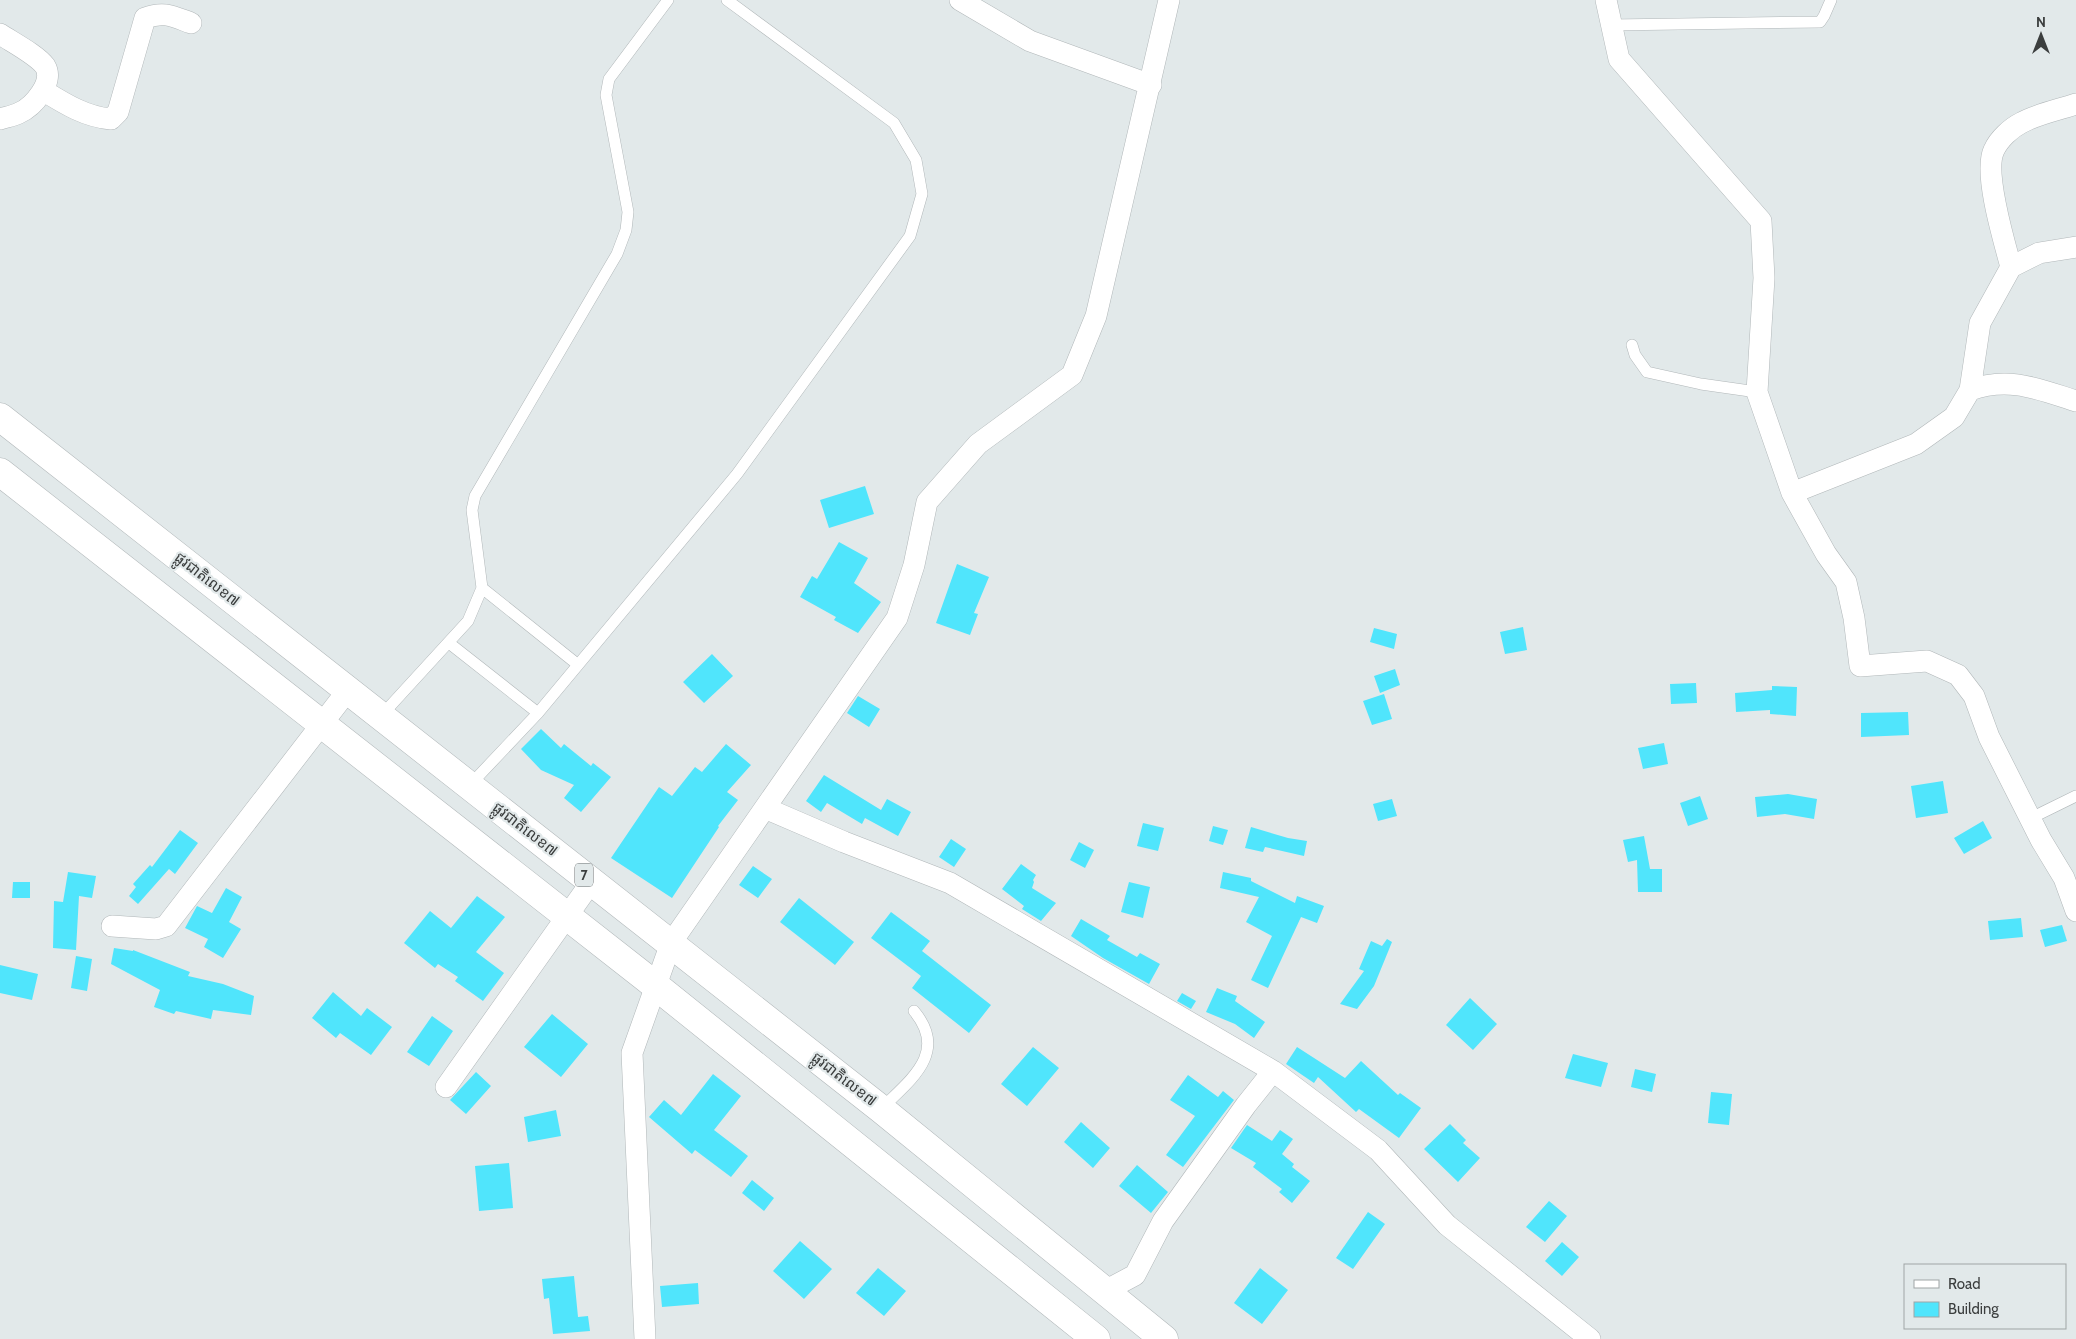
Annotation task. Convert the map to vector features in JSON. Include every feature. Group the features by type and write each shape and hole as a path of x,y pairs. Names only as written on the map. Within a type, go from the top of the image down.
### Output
{"highway":[{"name":"ផ្លូវជាតិលេខ៧","path":"0,417 882,1109 1164,1339"},
{"path":"0,472 654,984 1096,1339"}],"street":[{"path":"960,0 1030,41 1151,85"},
{"path":"645,1339 632,1053 671,943 897,618 914,565 927,502 978,444 1072,375 1096,316 1170,0"},
{"path":"1606,0 1619,60 1761,221 1764,278 1757,392 1792,493 1826,554 1846,582 1857,637 1860,666 1927,661 1958,675 1974,696 1989,737 2040,840 2064,878 2076,911"},
{"path":"44,91 69,107 99,118 111,119 118,112 145,18 158,13 173,16 190,24"},
{"path":"0,34 40,61 46,68 44,91 20,113 0,119"},
{"path":"2011,267 2001,232 1990,170 1993,150 2005,135 2020,123 2076,104"},
{"path":"1792,493 1916,444 1954,416 1970,390 1980,323 2011,267 2039,253 2076,247"},
{"path":"1970,390 1987,384 2010,383 2031,387 2076,401"},
{"path":"112,926 156,930 166,926 348,690"},
{"path":"765,808 844,842 950,883 1273,1072 1378,1150 1447,1225 1590,1339"},
{"path":"446,1087 592,881"},
{"path":"1105,1291 1135,1275 1163,1221 1246,1105 1273,1072"}],"lane":[{"path":"381,716 468,621 482,588 472,510 475,496 617,254 626,230 628,212 606,95 609,79 668,0"},
{"path":"469,786 538,713 738,474 910,236 922,194 916,160 894,123 727,0"},
{"path":"1612,25 1820,22 1831,0"},
{"path":"1632,345 1635,355 1647,372 1701,384 1757,392"},
{"path":"482,588 578,664"},
{"path":"449,643 538,713"},
{"path":"2030,818 2076,796"},
{"path":"882,1109 920,1069 927,1053 928,1038 923,1021 914,1011"}],"building":[{"path":"865,486 874,514 829,528 820,500"},
{"path":"839,542 868,558 854,583 881,602 858,633 834,620 836,617 800,597 812,576 817,579"},
{"path":"957,564 989,577 974,613 978,614 970,635 936,623"},
{"path":"1523,627 1527,650 1505,654 1500,632"},
{"path":"1374,628 1397,634 1394,649 1370,642"},
{"path":"712,654 733,676 704,703 683,682"},
{"path":"1395,669 1400,685 1380,693 1374,676"},
{"path":"1696,683 1697,703 1671,704 1670,684"},
{"path":"1772,686 1797,687 1796,716 1770,714 1770,710 1736,712 1735,693 1772,690"},
{"path":"1384,694 1392,719 1372,725 1363,701"},
{"path":"858,696 880,709 869,727 847,713"},
{"path":"1908,712 1909,735 1861,737 1861,713"},
{"path":"541,729 561,748 564,744 591,766 593,763 611,777 581,812 564,798 574,785 541,770 521,749"},
{"path":"1664,743 1668,764 1643,769 1638,748"},
{"path":"726,744 751,765 727,792 738,800 718,826 672,898 611,858 659,787 672,796 695,767 702,772"},
{"path":"824,775 881,810 887,799 911,812 898,836 865,818 862,824 827,803 821,812 806,801"},
{"path":"1943,781 1948,813 1916,818 1911,786"},
{"path":"1788,794 1817,799 1814,819 1785,814 1757,817 1755,797"},
{"path":"1700,796 1708,819 1688,826 1680,803"},
{"path":"1392,799 1397,816 1378,821 1373,804"},
{"path":"1983,821 1992,838 1964,854 1954,838"},
{"path":"1143,823 1164,828 1158,851 1137,846"},
{"path":"1213,826 1228,830 1223,845 1209,841"},
{"path":"1251,827 1288,838 1307,841 1304,856 1265,847 1263,852 1245,848"},
{"path":"180,830 198,843 175,874 169,869 138,904 129,896 136,887 133,884 150,865 152,867"},
{"path":"1644,836 1650,869 1662,869 1662,892 1638,892 1637,860 1628,862 1623,840"},
{"path":"951,839 966,849 954,867 939,857"},
{"path":"1079,842 1094,850 1085,868 1070,860"},
{"path":"1021,864 1036,875 1032,888 1056,903 1041,921 1022,909 1024,906 1002,889"},
{"path":"753,866 772,879 758,898 739,885"},
{"path":"68,872 96,876 92,898 79,896 76,950 53,948 54,901 63,902"},
{"path":"1223,872 1251,878 1251,881 1295,903 1297,896 1324,906 1317,923 1301,917 1268,988 1251,980 1272,936 1246,922 1259,897 1220,888"},
{"path":"13,882 30,882 30,898 12,898"},
{"path":"1129,882 1150,887 1143,918 1121,912"},
{"path":"226,888 242,897 229,922 241,929 223,958 204,947 208,939 185,928 197,906 212,913"},
{"path":"477,896 505,917 476,952 504,973 483,1001 455,981 458,977 438,964 435,968 404,943 430,911 451,928"},
{"path":"799,898 854,942 835,965 780,922"},
{"path":"891,912 930,941 922,951 991,1005 969,1033 912,988 921,976 871,938"},
{"path":"2021,918 2023,937 1990,940 1988,921"},
{"path":"1081,919 1110,936 1107,940 1137,957 1140,953 1160,964 1149,984 1103,958 1071,936"},
{"path":"2062,925 2067,941 2045,947 2040,930"},
{"path":"1387,939 1392,942 1374,986 1357,1009 1340,1004 1364,971 1359,969 1371,941 1382,946"},
{"path":"114,948 133,950 190,972 188,976 223,984 254,996 251,1015 213,1010 211,1019 176,1011 174,1014 154,1007 160,990 111,964"},
{"path":"76,956 92,959 87,991 71,988"},
{"path":"0,965 38,974 32,1000 0,993"},
{"path":"1217,988 1237,996 1235,1001 1265,1022 1254,1038 1235,1024 1206,1012"},
{"path":"333,992 361,1016 367,1008 392,1027 371,1055 340,1033 336,1038 312,1018"},
{"path":"1182,993 1196,1001 1191,1009 1177,1001"},
{"path":"1470,998 1497,1024 1473,1050 1446,1025"},
{"path":"552,1014 588,1044 561,1077 524,1047"},
{"path":"432,1016 453,1031 429,1066 407,1052"},
{"path":"1033,1047 1059,1068 1027,1106 1001,1084"},
{"path":"1297,1047 1345,1078 1361,1061 1398,1095 1400,1093 1421,1108 1399,1138 1359,1109 1356,1112 1318,1077 1314,1083 1286,1064"},
{"path":"1573,1054 1608,1063 1601,1087 1565,1078"},
{"path":"1635,1069 1656,1074 1652,1092 1631,1087"},
{"path":"476,1072 491,1086 466,1114 450,1100"},
{"path":"713,1074 741,1096 714,1130 748,1156 731,1177 695,1150 692,1154 649,1117 664,1100 681,1115"},
{"path":"1188,1075 1218,1097 1223,1091 1234,1100 1183,1167 1166,1155 1195,1116 1170,1100"},
{"path":"1711,1092 1732,1094 1729,1125 1708,1123"},
{"path":"556,1110 561,1136 528,1142 524,1117"},
{"path":"1081,1122 1110,1148 1093,1168 1064,1142"},
{"path":"1450,1124 1466,1140 1463,1143 1480,1158 1458,1182 1424,1149"},
{"path":"1247,1125 1272,1141 1280,1130 1293,1139 1282,1154 1294,1164 1292,1167 1310,1181 1292,1203 1279,1192 1282,1189 1253,1167 1256,1163 1231,1148"},
{"path":"509,1163 513,1208 479,1211 475,1166"},
{"path":"1137,1165 1168,1192 1151,1213 1119,1186"},
{"path":"752,1180 774,1198 764,1211 742,1193"},
{"path":"1549,1201 1567,1216 1545,1242 1526,1227"},
{"path":"1368,1212 1385,1224 1353,1269 1336,1258"},
{"path":"800,1241 832,1269 804,1299 773,1271"},
{"path":"1562,1242 1579,1257 1562,1276 1545,1261"},
{"path":"878,1268 906,1291 884,1316 856,1293"},
{"path":"1260,1268 1288,1290 1262,1324 1234,1303"},
{"path":"574,1276 578,1317 588,1316 590,1331 553,1334 549,1298 544,1299 542,1279"},
{"path":"698,1283 699,1304 662,1307 660,1286"}]}
